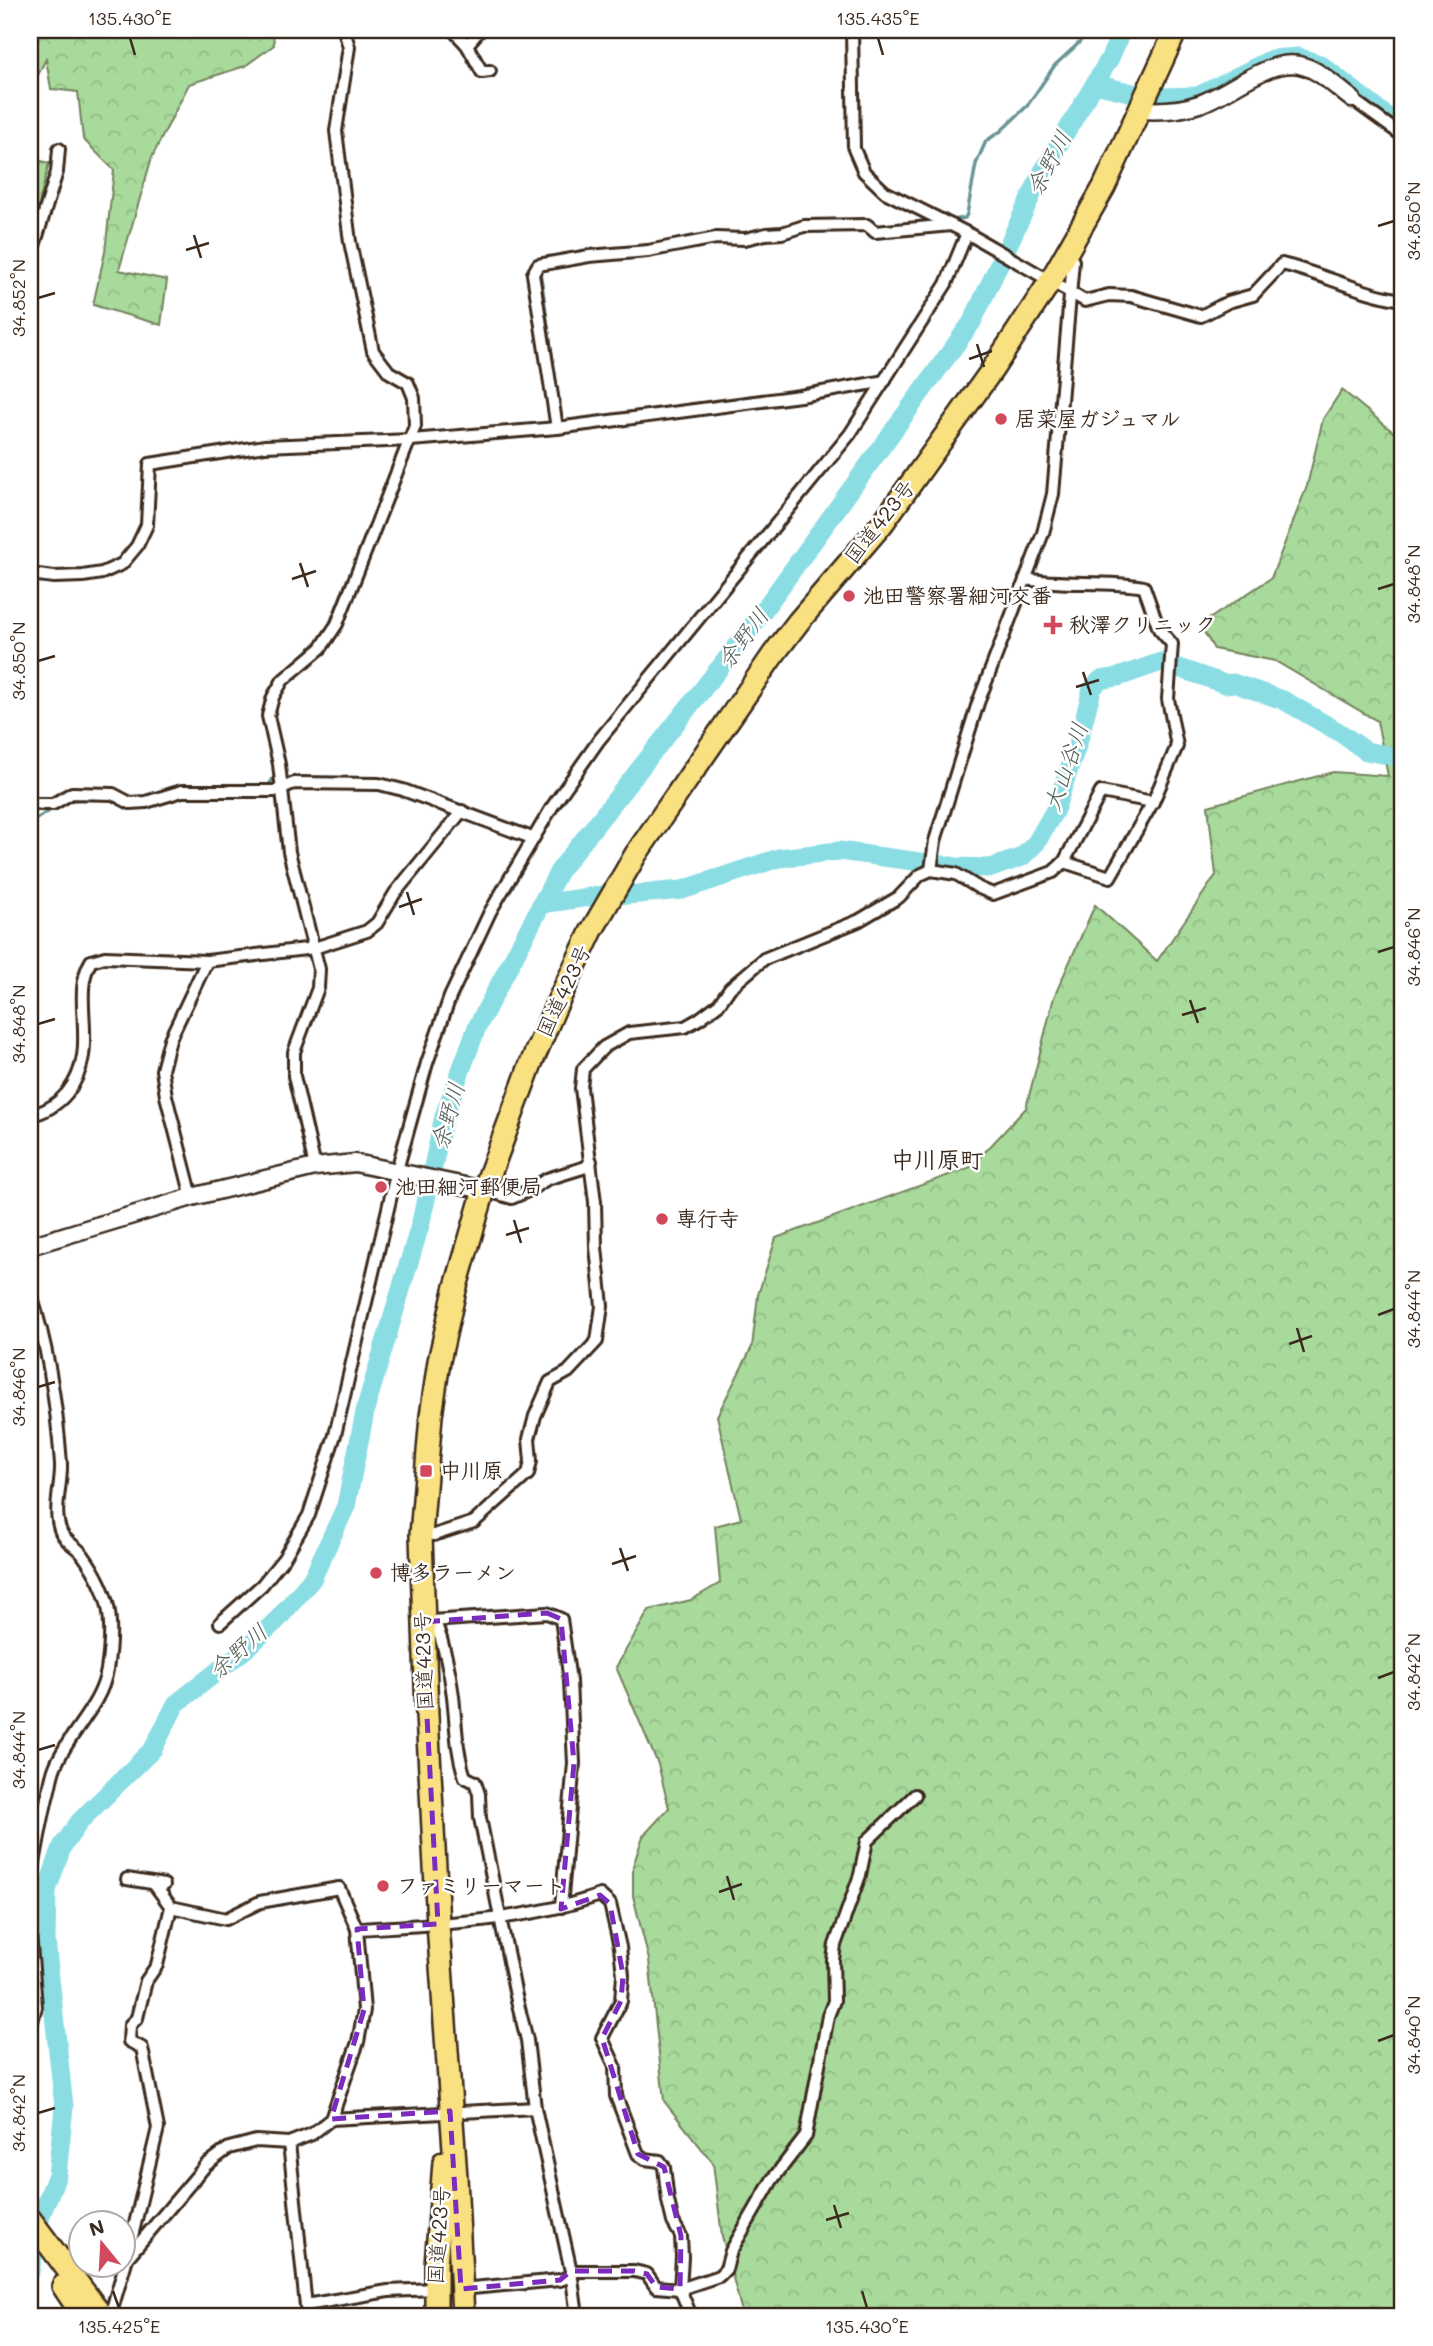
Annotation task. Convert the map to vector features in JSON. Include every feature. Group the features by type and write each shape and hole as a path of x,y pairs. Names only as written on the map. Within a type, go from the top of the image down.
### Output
{"highway":[{"name":"国道423号","path":"463,2316 438,1924 429,1622 421,1535 431,1416 439,1361 477,1188 554,1010 592,930 636,854 773,655 882,524 992,370 1051,280 1104,187 1177,30"},
{"name":"国道423号","path":"436,2316 435,2289 450,2111"},
{"path":"454,2316 452,2256 456,2177"},
{"path":"441,2211 445,2228 446,2316"},
{"path":"30,2218 83,2316"},
{"path":"30,2238 102,2316"}],"street":[{"path":"315,1167 294,1076 294,1052 318,988 319,969 289,852 282,787 268,716 273,697 284,680 321,648 337,624 415,426 414,398 408,383 389,372 373,351 349,242 336,131 349,47 344,30"},
{"path":"453,30 467,45 482,72 490,71"},
{"path":"467,45 480,30"},
{"path":"852,30 854,149 864,172 885,192 970,235 1085,301 1109,295 1131,296 1200,316 1228,302 1253,295 1282,264 1314,272 1376,296 1403,300"},
{"path":"1141,110 1156,111 1199,104 1270,69 1288,64 1306,66 1403,136"},
{"path":"30,259 57,172 59,149"},
{"path":"557,428 533,274 538,265 589,256 648,251 716,238 745,239 766,233 782,233 804,226 867,225 876,232 951,225"},
{"path":"220,1623 262,1585 284,1558 309,1515 335,1435 427,1063 450,997 490,912 532,838 598,740 667,660 850,434 946,284 970,235"},
{"path":"931,870 936,841 978,703 1043,533 1052,494 1073,261 1066,251"},
{"path":"30,574 83,576 102,573 122,564 136,547 147,525 150,464 265,446 411,440 557,428 787,398 885,381"},
{"path":"1025,579 1089,584 1119,582 1144,587 1159,629 1172,644 1168,699 1177,746 1153,802 1110,877 1064,862"},
{"path":"30,804 52,804 72,793 113,794 130,803 146,802 182,791 275,791 294,783 379,784 403,790 532,838"},
{"path":"421,1535 434,1535 474,1522 528,1474 531,1461 529,1439 550,1382 568,1372 597,1341 602,1306 591,1161 581,1088 583,1069 604,1047 629,1033 685,1027 719,1004 730,988 764,959 858,921 900,897 920,875 931,870 956,874 993,894 1053,872 1064,862 1101,792 1153,802"},
{"path":"30,1115 59,1102 72,1086 80,1068 85,1047 84,972 91,961 106,957 207,961 314,948 368,931 377,923 395,893 462,811"},
{"path":"192,1197 162,1070 170,1039 207,961"},
{"path":"30,1246 192,1197 315,1167 355,1163 401,1171 512,1198 547,1179 586,1167 591,1161"},
{"path":"30,1292 44,1346 55,1413 61,1466 58,1510 61,1532 71,1545 81,1551 103,1586 111,1614 106,1671 100,1695 55,1767 38,1838 30,1887"},
{"path":"429,1622 547,1613 561,1619 570,1681 574,1763 561,1907"},
{"path":"429,1622 442,1639 453,1692 459,1761 465,1777 475,1782 479,1794 480,1818 527,2040 535,2108 571,2274 577,2316"},
{"path":"461,2289 560,2280 571,2274 634,2271 647,2274 656,2287 680,2290 719,2276 726,2269 731,2251 772,2180 806,2136 828,2016 834,2001 832,1960 835,1945 860,1875 867,1841 915,1795"},
{"path":"127,1879 159,1885 170,1907 157,1965 146,1981 137,2018 130,2025 129,2041 142,2048 158,2128 136,2220"},
{"path":"136,2247 206,2165 229,2148 256,2141 289,2143 312,2134 331,2119 358,2042 364,2010 357,1929 339,1888 260,1902 226,1919 170,1907"},
{"path":"357,1929 438,1924 500,1916 561,1907 600,1895 610,1904 620,1948 621,2001 602,2038 615,2066 616,2096 638,2154 645,2159 660,2161 664,2168 673,2222 681,2236 680,2290 691,2316"},
{"path":"30,1933 36,2007 30,2029"},
{"path":"331,2119 535,2108"},
{"path":"289,2143 306,2310 388,2291 435,2289"},
{"path":"110,2316 121,2280"}],"highlighted area":[{"path":"547,1613 561,1619 574,1763 561,1909 600,1895 610,1904 623,1975 621,2001 602,2038 638,2154 664,2167 681,2236 680,2289 656,2287 647,2274 634,2271 571,2271 560,2280 461,2289 450,2111 331,2119 364,2010 357,1929 438,1924 422,1622"}],"green space":[{"path":"30,30 273,30 274,45 245,66 189,84 152,157 119,270 167,280 161,325 93,305 105,252 114,170 83,139 78,92 51,89 46,59 30,91"},
{"path":"30,158 49,163 34,225 30,226"},
{"path":"1342,390 1403,440 1403,2316 743,2316 722,2236 713,2163 664,2101 649,1960 633,1896 633,1866 643,1836 669,1808 658,1764 616,1667 649,1610 691,1600 720,1583 715,1526 741,1519 717,1416 752,1347 758,1295 776,1238 971,1167 1026,1108 1054,997 1095,905 1157,961 1216,875 1208,806 1333,772 1388,776 1377,721 1275,661 1214,649 1200,625 1271,578 1307,486 1323,419"}],"waterway":[{"path":"953,220 965,218 967,214 976,164 986,141 1001,131 1027,106 1055,65 1079,43 1087,30"},
{"name":"余野川","path":"30,2271 41,2215 57,2175 64,2107 46,1941 47,1890 62,1847 80,1821 153,1749 176,1704 247,1648 278,1619 312,1579 346,1506 366,1407 421,1222 444,1116 477,1027 559,871 744,637 972,322 1043,171 1110,58 1122,30"},
{"path":"1160,97 1198,96 1272,59 1298,57 1320,64 1403,129"},
{"path":"1095,84 1137,94"},
{"path":"701,246 724,243"},
{"path":"611,259 631,258"},
{"path":"540,271 561,418 544,424"},
{"path":"292,666 319,640 329,626 371,522"},
{"name":"大山谷川","path":"627,895 682,890 779,858 839,851 957,867 991,868 1022,857 1036,843 1055,810 1078,743 1092,689 1100,680 1118,677 1161,662 1283,700 1366,751 1403,758"},
{"path":"267,736 264,721 266,698 278,679"},
{"path":"206,786 269,785 276,774"},
{"path":"68,800 102,799"},
{"path":"30,823 55,807"},
{"name":"大山谷川","path":"541,904 603,895"}],"place":[{"name":"居菜屋ガジュマル","path":"1001,419"},
{"name":"池田警察署細河交番","path":"849,596"},
{"name":"秋澤クリニック","path":"1053,625"},
{"name":"池田細河郵便局","path":"381,1187"},
{"name":"専行寺","path":"662,1219"},
{"name":"中川原","path":"426,1471"},
{"name":"博多ラーメン","path":"376,1573"},
{"name":"ファミリーマート","path":"383,1886"}],"district":[{"name":"中川原町","path":"937,1160"}]}
